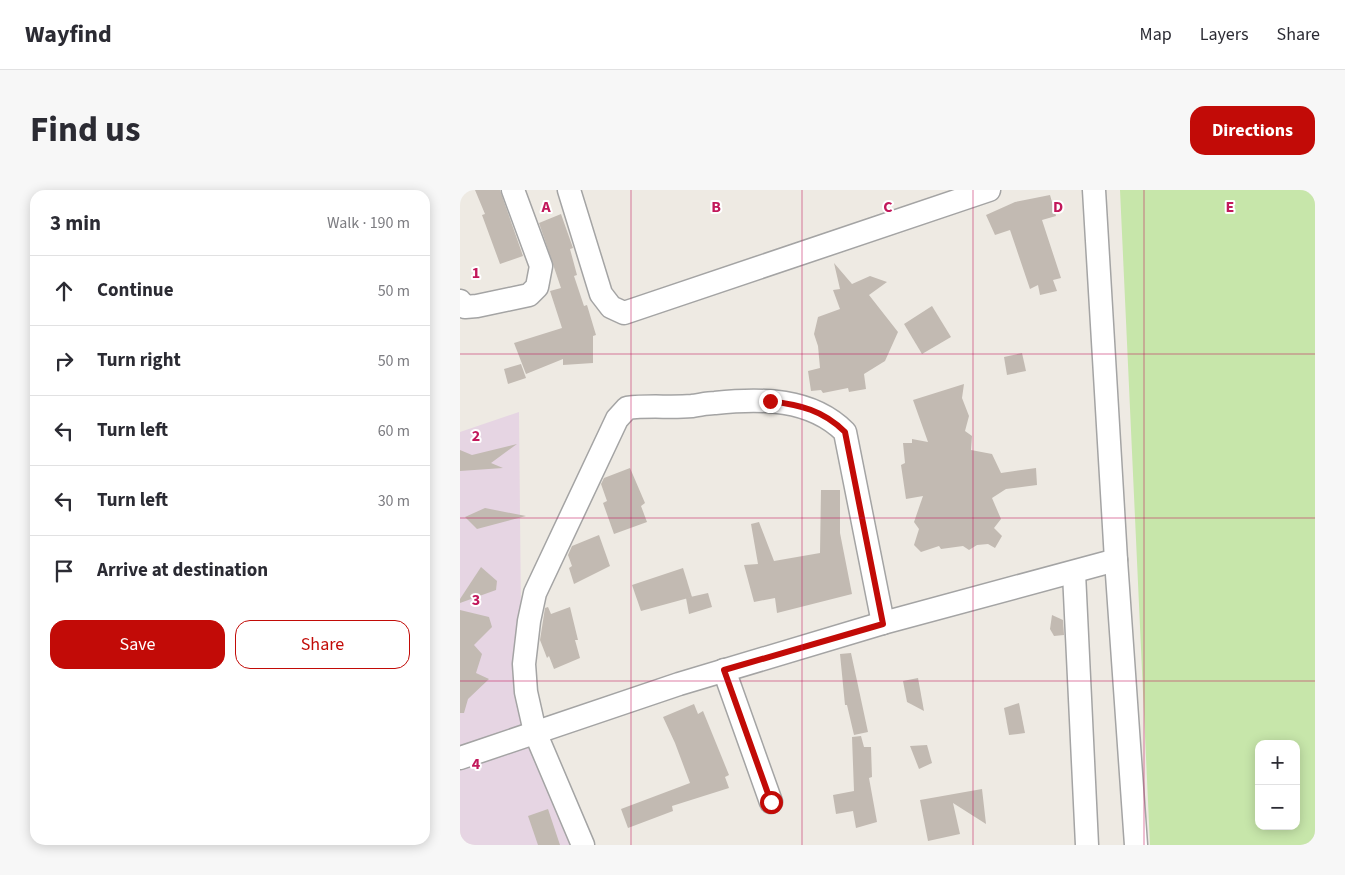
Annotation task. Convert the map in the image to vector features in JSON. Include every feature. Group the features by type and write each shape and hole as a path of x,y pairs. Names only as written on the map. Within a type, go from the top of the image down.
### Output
{"street":[{"path":"460,301 465,307 477,306 529,295 537,287 541,266 513,190"},
{"path":"569,190 601,294 611,308 624,313 989,190"},
{"path":"1094,190 1116,560 1136,845"},
{"path":"582,845 535,732 526,692 524,664 529,621 536,593 617,419 627,408 692,406 715,402 770,401 795,404 834,421 845,432 883,624"},
{"path":"460,758 724,670 1116,560"},
{"path":"1074,573 1087,845"},
{"path":"724,670 771,802"}],"shaded area":[{"path":"519,412 522,719 581,845 460,845 460,432"}],"green space":[{"path":"1120,190 1315,190 1315,845 1150,845"}],"building":[{"path":"475,190 500,190 523,256 500,264 482,215 485,214"},
{"path":"1050,195 1056,216 1042,220 1061,278 1053,280 1057,291 1040,295 1038,285 1030,289 1010,230 995,235 986,215 1015,202"},
{"path":"561,214 573,248 570,249 577,275 574,276 584,306 587,305 596,335 593,336 593,363 563,365 563,359 526,374 514,343 562,328 550,291 561,288 539,223"},
{"path":"834,263 852,284 870,276 887,282 869,295 898,332 885,361 864,374 866,389 849,392 848,388 823,393 821,390 811,391 808,371 820,368 818,346 814,334 818,317 840,309 833,290 840,289"},
{"path":"932,306 951,337 922,354 904,324"},
{"path":"1022,353 1026,371 1007,375 1004,357"},
{"path":"521,364 526,378 508,384 504,369"},
{"path":"964,384 962,398 969,416 965,431 972,436 971,450 992,454 1001,473 1036,468 1037,485 1006,489 992,498 1001,519 994,528 1002,536 995,548 988,544 977,545 969,550 963,546 941,549 939,546 921,552 914,545 919,529 914,522 923,496 906,499 901,465 905,463 903,443 912,443 912,439 928,442 913,400"},
{"path":"517,444 491,463 503,468 460,471 460,450 472,455"},
{"path":"630,468 645,503 641,506 647,522 614,534 603,503 607,501 601,484 604,478"},
{"path":"821,490 840,490 840,533 852,594 777,613 775,598 754,602 744,565 758,564 751,524 759,522 774,561 820,553"},
{"path":"485,508 526,516 477,529 465,517"},
{"path":"599,535 610,566 574,584 569,568 572,566 568,555 572,546"},
{"path":"481,567 497,581 496,590 460,603 460,599"},
{"path":"683,568 692,597 641,611 632,585"},
{"path":"708,593 712,607 689,614 686,598"},
{"path":"548,607 551,614 570,607 578,640 575,640 580,658 554,669 549,656 547,658 540,640 545,608"},
{"path":"460,610 489,617 492,627 474,645 482,654 476,673 489,679 468,699 464,713 460,713"},
{"path":"1052,615 1063,620 1064,635 1054,636 1050,629"},
{"path":"851,653 868,732 854,735 847,705 845,705 840,654"},
{"path":"918,678 924,711 907,702 903,681"},
{"path":"1019,703 1025,733 1009,735 1004,708"},
{"path":"694,704 698,714 703,711 729,775 725,777 729,788 672,806 673,811 628,828 621,809 690,783 663,717"},
{"path":"861,736 864,747 871,747 872,777 869,778 877,822 856,828 853,811 836,814 833,795 854,791 852,737"},
{"path":"927,745 932,763 919,769 910,746"},
{"path":"982,789 986,824 953,803 960,834 928,841 920,800"},
{"path":"548,809 560,845 538,845 528,816"}],"route":[{"path":"770,401 795,404 816,412 834,421 845,432 883,624 724,670 771,802"}]}
